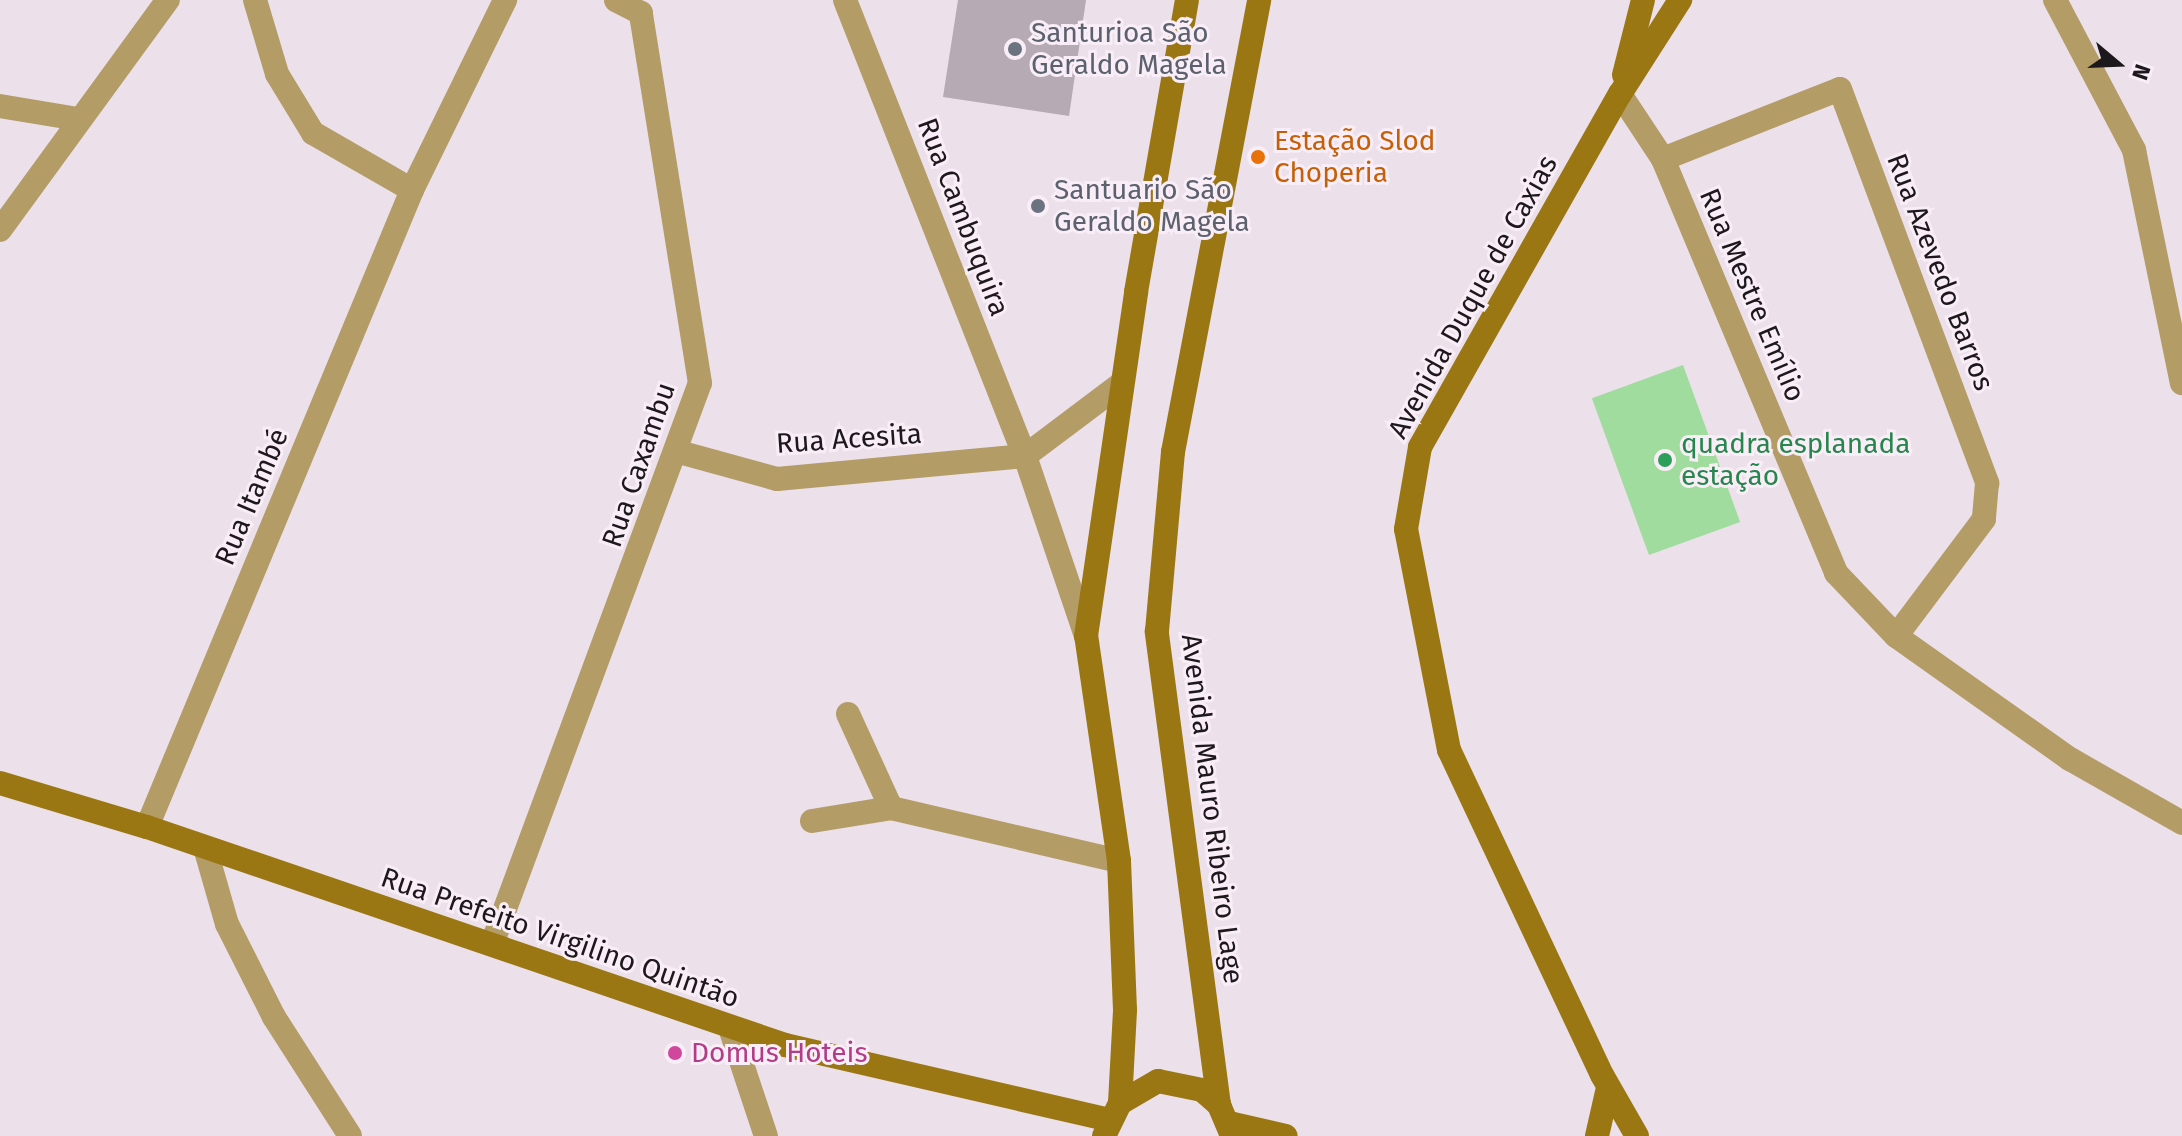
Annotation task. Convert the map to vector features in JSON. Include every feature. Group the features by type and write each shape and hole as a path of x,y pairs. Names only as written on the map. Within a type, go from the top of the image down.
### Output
{"street":[{"path":"0,230 78,119 168,0"},
{"path":"255,0 277,74 313,133 412,190"},
{"name":"Rua Itambé","path":"147,827 412,190 505,0"},
{"name":"Rua Caxambu","path":"492,944 679,452 700,383 641,13 616,0"},
{"name":"Rua Cambuquira","path":"845,0 1025,456 1086,636"},
{"path":"1111,1119 1125,1010 1119,861 1086,636 1121,384 1187,0"},
{"name":"Avenida Mauro Ribeiro Lage","path":"1227,1121 1157,631 1173,452 1259,0"},
{"name":"Avenida Duque de Caxias","path":"1620,94 1643,0"},
{"name":"Avenida Duque de Caxias","path":"1637,1136 1605,1083 1449,750 1406,529 1420,447 1620,94 1680,0"},
{"path":"2055,0 2134,150 2182,383"},
{"name":"Rua Azevedo Barros","path":"1663,159 1840,89 1987,483 1984,519 1896,636"},
{"name":"Rua Mestre Emílio","path":"1620,94 1663,159 1836,573 1896,636 2070,759 2182,823"},
{"path":"0,106 78,119"},
{"path":"1025,456 1121,384"},
{"name":"Rua Acesita","path":"679,452 777,479 1025,456"},
{"path":"848,714 891,808"},
{"name":"Rua Prefeito Virgilino Quintão","path":"0,783 147,827 206,851 492,944 730,1028 1111,1119"},
{"path":"812,821 891,808 1119,861"},
{"path":"206,851 227,924 274,1017 350,1136"},
{"path":"730,1028 766,1136"},
{"path":"1111,1119 1158,1081 1181,1081 1227,1121 1286,1136"},
{"path":"1597,1136 1605,1083"},
{"name":"Avenida Duque de Caxias","path":"1605,1083 1621,1136"}],"green space":[{"name":"quadra esplanada estação","path":"1683,365 1740,522 1649,555 1592,398"}],"building":[{"name":"Santurioa São Geraldo Magela","path":"958,0 1086,0 1069,116 943,97"}],"place":[{"name":"Santurioa São Geraldo Magela","path":"1015,49"},
{"name":"Estação Slod Choperia","path":"1258,157"},
{"name":"Santuario São Geraldo Magela","path":"1038,206"},
{"name":"quadra esplanada estação","path":"1665,460"},
{"name":"Domus Hoteis","path":"675,1053"}]}
